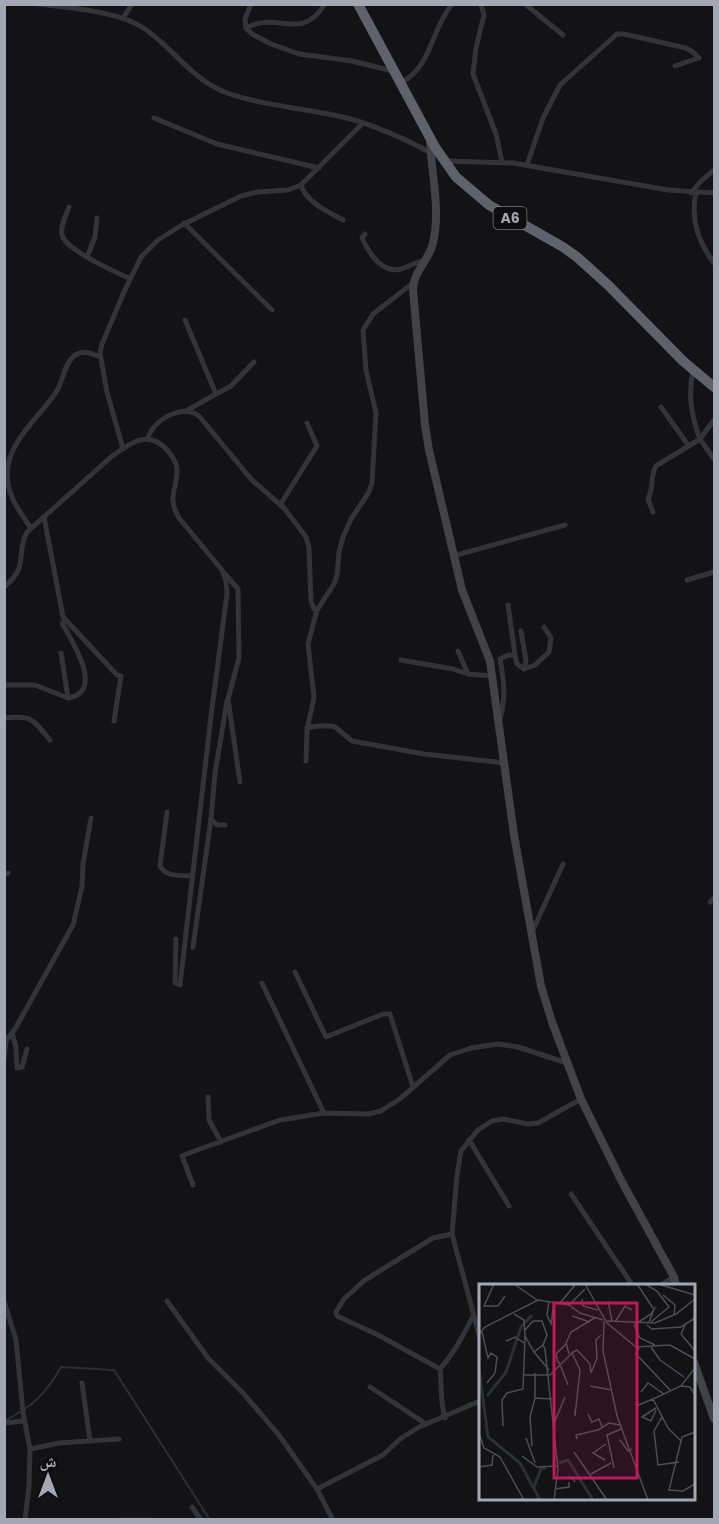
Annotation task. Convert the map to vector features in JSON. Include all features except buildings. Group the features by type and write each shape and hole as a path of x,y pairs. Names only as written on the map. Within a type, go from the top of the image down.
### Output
{"highway":[{"name":"A6","path":"358,4 430,138 464,185 489,205 577,257 693,370 714,387"}],"street":[{"path":"39,4 123,18 149,32 190,70 224,92 253,100 341,116 363,123 431,153"},
{"path":"123,18 132,4"},
{"path":"251,4 245,19 246,28 263,40 299,54 352,61 395,71"},
{"path":"246,28 263,21 302,24 318,14 325,4"},
{"path":"401,83 414,74 423,63 438,26 452,4"},
{"path":"481,4 484,15 476,48 473,74 496,134 502,162"},
{"path":"525,4 562,35"},
{"path":"527,165 543,117 561,86 616,34 686,48 699,58 675,66"},
{"path":"154,118 217,144 319,168"},
{"path":"123,449 100,357 102,344 129,278 145,252 158,240 184,224 251,193 281,191 301,185 363,123"},
{"path":"306,761 307,728 314,697 308,644 317,610 334,584 343,537 351,519 368,495 372,483 376,413 365,362 363,330 373,314 413,283 433,244 436,186 430,138"},
{"path":"444,160 527,165 694,193 714,193"},
{"path":"714,170 701,181 694,193 697,234 714,263"},
{"path":"301,185 303,192 320,207 343,220"},
{"path":"69,207 63,224 64,239 69,245 87,257 129,278"},
{"path":"87,257 95,237 97,218"},
{"path":"184,224 272,310"},
{"path":"365,234 362,238 366,247 383,267 393,270 424,261"},
{"path":"413,283 425,425 453,556 469,610 490,661 514,835 541,986 581,1099 675,1281"},
{"path":"185,320 216,394"},
{"path":"31,528 11,496 8,472 13,451 52,398 71,359 83,352 100,357"},
{"path":"148,438 150,431 156,425 177,412 186,411 231,386 254,362"},
{"path":"693,370 690,405 700,439 714,459"},
{"path":"661,407 688,446"},
{"path":"186,411 199,416 251,479 280,504 308,541 311,601 317,610"},
{"path":"653,512 648,499 656,466 700,439 714,420"},
{"path":"280,504 317,446 307,423"},
{"path":"4,586 15,577 20,568 24,539 31,528 123,449 148,438"},
{"path":"148,438 160,444 174,459 177,471 172,496 173,508 238,589 238,658 219,743 193,947"},
{"path":"44,517 63,617 117,675 121,676 114,721"},
{"path":"453,556 565,525"},
{"path":"687,580 714,572"},
{"path":"176,939 175,983 180,985 226,599 224,573"},
{"path":"508,605 515,655 518,664 524,669"},
{"path":"4,686 35,686 68,698 80,694 84,683 84,669 78,649 62,623 66,620"},
{"path":"524,669 535,665 549,652 551,638 544,627"},
{"path":"521,631 526,661 524,669"},
{"path":"458,651 468,674"},
{"path":"61,653 68,698"},
{"path":"499,721 504,707 505,684 500,659 508,655 515,655"},
{"path":"401,660 453,669 468,674 493,676"},
{"path":"228,699 240,782"},
{"path":"4,718 23,716 33,720 50,740"},
{"path":"307,728 331,726 352,741 424,754 505,763"},
{"path":"167,812 160,866 162,870 176,876 193,876"},
{"path":"4,1060 5,1042 72,925 82,887 91,818"},
{"path":"211,819 217,825 225,825"},
{"path":"531,934 563,864"},
{"path":"295,972 326,1037 383,1014 390,1014 413,1087"},
{"path":"262,983 324,1113"},
{"path":"12,1033 16,1047 17,1068 22,1067 27,1048"},
{"path":"193,1185 182,1156 280,1120 324,1113 368,1114 381,1111 450,1055 471,1048 498,1044 518,1047 567,1063"},
{"path":"208,1097 209,1120 221,1142"},
{"path":"479,1335 452,1234 460,1154 478,1130 492,1121 504,1119 528,1124 538,1123 581,1099"},
{"path":"469,1140 509,1206"},
{"path":"571,1194 632,1284"},
{"path":"440,1369 338,1316 336,1312 344,1299 365,1280 433,1238 452,1234"},
{"path":"167,1300 207,1357 242,1392 279,1435 317,1489 333,1520"},
{"path":"4,1301 15,1340 24,1419 30,1449 25,1520"},
{"path":"445,1418 440,1405 442,1388 440,1369 465,1334 473,1316"},
{"path":"695,1367 714,1419"},
{"path":"82,1383 90,1440"},
{"path":"370,1387 426,1424"},
{"path":"317,1489 383,1455 400,1439 426,1424 445,1418 479,1401"},
{"path":"4,1423 24,1419"},
{"path":"30,1449 59,1443 119,1439"},
{"path":"192,1508 201,1520"},
{"path":"120,1520 150,1520"}],"waterway":[{"path":"4,1421 37,1399 61,1367 114,1370 210,1520"}]}
